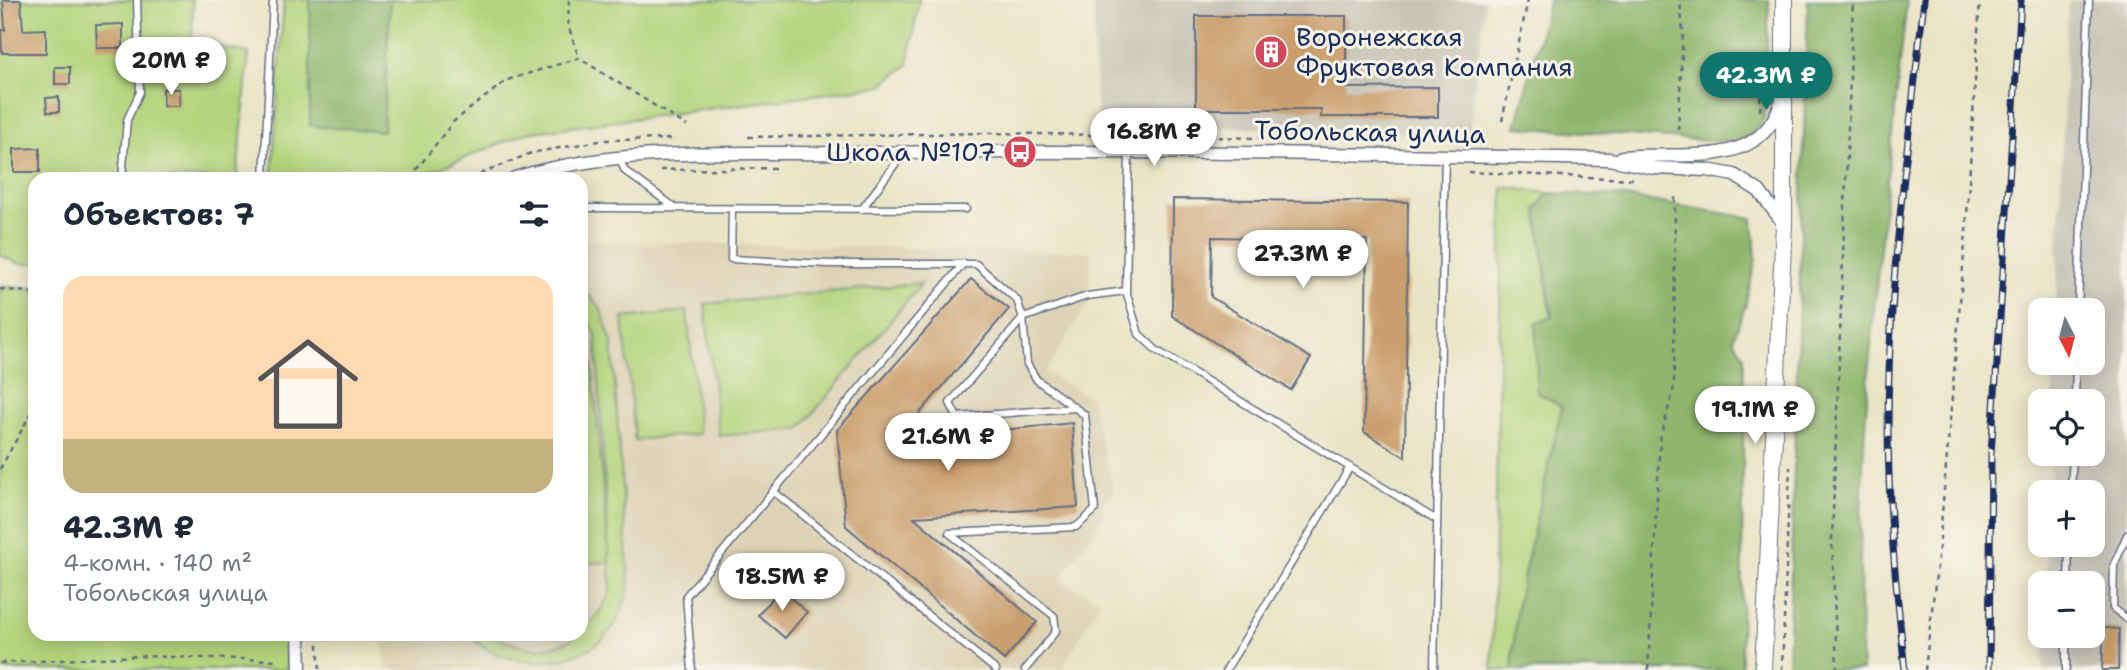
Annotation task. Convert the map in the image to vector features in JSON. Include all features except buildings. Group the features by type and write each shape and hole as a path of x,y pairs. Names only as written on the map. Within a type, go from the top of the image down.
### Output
{"street":[{"path":"1763,670 1784,224 1784,0"},
{"path":"1609,159 1649,154 1715,155 1735,151 1769,128 1784,91"},
{"name":"Тобольская улица","path":"537,172 567,164 619,158 904,153 1129,151 1609,159 1654,167 1707,170 1734,175 1759,191 1784,224"},
{"path":"299,641 300,670"}],"lane":[{"path":"123,172 127,120 140,92 137,0"},
{"path":"264,172 273,0"},
{"path":"2078,298 2089,0"},
{"path":"1129,151 1126,291 1139,334 1156,349 1437,520"},
{"path":"862,209 904,153"},
{"path":"1434,670 1445,155"},
{"path":"619,158 625,171 675,208"},
{"path":"588,208 966,209"},
{"path":"732,209 731,259 829,264 976,264 1017,300 1023,318 1027,364 1037,380 1085,415 1095,510 1076,527 949,533 1054,617 1056,631 1025,670"},
{"path":"692,670 686,596 964,263"},
{"path":"1074,408 957,417 950,403 1023,318 1087,296 1126,291"},
{"path":"1226,670 1350,467"},
{"path":"773,491 996,670"},
{"path":"2127,535 2114,565 2113,608 2127,619"},
{"path":"2066,648 2066,670"}],"path":[{"path":"569,0 568,25 579,58 687,126"},
{"path":"1502,121 1528,0"},
{"path":"1678,130 1683,33 1680,0"},
{"path":"1837,670 1832,539 1853,0"},
{"path":"1925,670 1939,549 1966,232 1980,0"},
{"path":"415,172 453,122 507,80 579,58"},
{"path":"652,170 786,168"},
{"path":"1445,171 1639,180"},
{"path":"1648,670 1660,440 1674,387 1675,194"},
{"path":"0,289 28,292"},
{"path":"0,469 28,419"},
{"path":"318,641 320,670"},
{"path":"0,663 140,656 275,660"}],"shaded area":[{"path":"1093,0 1485,0 1469,135 1097,123"},
{"path":"2068,0 2127,0 2127,670 2043,670 2044,648 2105,648 2105,571 2047,571 2047,557 2105,557 2105,480 2050,480 2051,466 2105,466 2105,389 2053,389 2054,375 2105,375 2105,298 2056,298"},
{"path":"588,241 1091,252 1089,302 1045,373 1090,397 1114,492 1103,504 1104,516 1059,580 1101,600 1061,670 386,670 383,641 588,641"}],"green space":[{"path":"0,0 193,0 192,42 249,53 238,172 28,172 28,264 18,263 0,255"},
{"path":"284,0 310,0 310,125 383,131 390,0 919,0 908,65 880,86 526,133 431,172 272,172"},
{"path":"310,0 390,0 383,131 310,126"},
{"path":"1549,0 1769,0 1764,119 1750,137 1739,143 1516,127"},
{"path":"1808,0 1907,0 1880,251 1866,418 1861,502 1862,670 1788,670"},
{"path":"1503,187 1548,193 1537,209 1562,407 1517,605 1512,670 1492,670"},
{"path":"1548,193 1619,196 1753,218 1756,258 1745,307 1733,339 1744,356 1741,670 1512,670 1517,605 1562,407 1537,392 1536,323 1552,317 1537,209"},
{"path":"922,283 800,429 719,436 705,304"},
{"path":"0,287 28,288 28,641 286,641 286,670 0,670"},
{"path":"588,295 600,307 612,343 629,586 623,608 603,639 572,656 534,661 497,654 476,641 505,641 540,648 566,641 588,641 588,626 598,614 611,589 596,335 588,321"},
{"path":"687,311 699,434 635,440 623,318"},
{"path":"588,348 591,348 609,562 588,564"}],"railway":[{"path":"1905,670 1890,499 1888,415 1898,237 1924,0"},
{"path":"1989,670 1991,454 2021,0"}],"place":[{"name":"Воронежская Фруктовая Компания","path":"1271,52"},
{"name":"Школа №107","path":"1020,152"}]}
